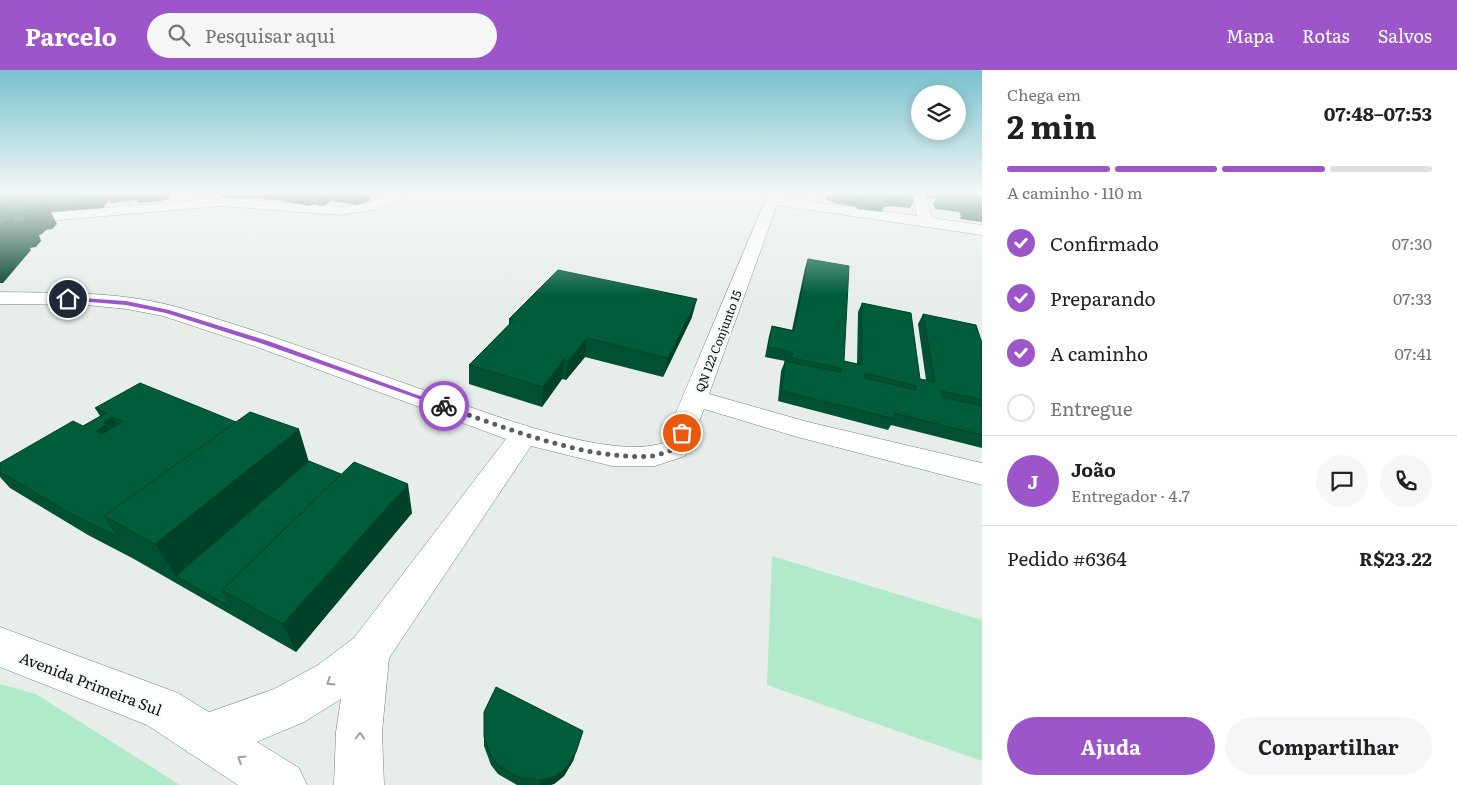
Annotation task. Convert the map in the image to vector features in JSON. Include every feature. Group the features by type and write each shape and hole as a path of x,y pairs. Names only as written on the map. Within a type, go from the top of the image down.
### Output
{"street":[{"name":"QN 122 Conjunto 15","path":"0,298 95,300 126,303 167,311 265,342 524,435 612,456 655,456 675,449 761,227"},
{"path":"964,227 982,230"},
{"path":"696,398 804,430 982,474"},
{"path":"203,736 249,722 288,706 333,680 369,652 524,435"},
{"name":"Avenida Primeira Sul","path":"0,647 162,709 282,785"},
{"path":"360,785 359,732 369,652"}],"green space":[{"path":"772,556 982,620 982,761 767,685"},
{"path":"0,684 36,694 180,785 0,785"}],"building":[{"path":"808,259 849,266 844,361 862,365 862,303 911,313 920,379 935,382 923,314 976,325 982,343 982,400 942,391 943,397 982,406 982,435 894,413 895,419 782,391 785,361 841,372 840,368 792,358 792,352 768,347 772,326 794,331","holes":["865,373 916,386 916,390 865,378"]},
{"path":"558,270 697,299 668,358 587,338 568,361 564,359 543,387 469,365 514,320 509,319"},
{"path":"140,383 236,422 104,516 120,538 72,514 0,472 0,463 73,421 83,426 106,413 95,408","holes":["112,417 123,421 114,427 103,423","106,425 112,428 102,434 96,431"]},
{"path":"250,412 299,429 155,544 104,516"},
{"path":"309,461 341,474 222,590 232,608 176,576"},
{"path":"354,462 408,484 283,624 222,590"},
{"path":"496,687 583,731 576,752 567,767 556,776 540,780 518,777 499,766 491,756 484,737 484,712"}],"way so far":[{"path":"444,406 524,435 612,456 655,456 675,449 682,433"}],"route":[{"path":"68,299 126,303 167,311 265,342 444,406"}]}
